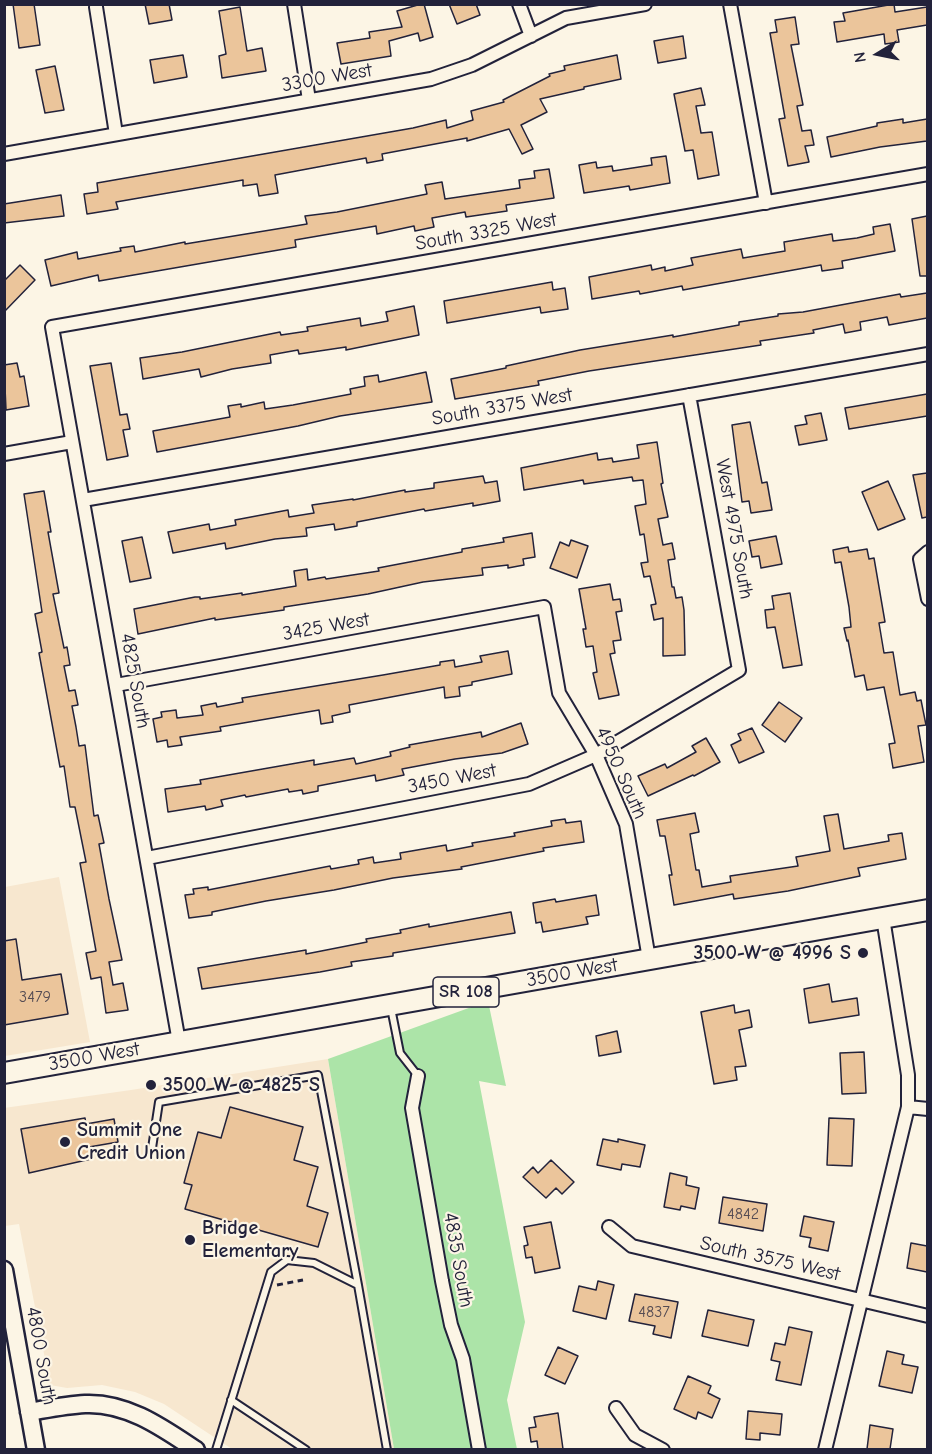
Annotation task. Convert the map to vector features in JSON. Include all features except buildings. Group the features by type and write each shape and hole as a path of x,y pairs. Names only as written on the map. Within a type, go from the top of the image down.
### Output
{"main road":[{"name":"3500 West","path":"4,1073 927,910"}],"street":[{"path":"294,4 309,100"},
{"path":"519,4 531,36"},
{"name":"3300 West","path":"4,154 431,79 472,65 566,18 645,4"},
{"path":"730,4 766,203"},
{"path":"96,7 116,134"},
{"name":"South 3325 West","path":"52,327 927,174"},
{"name":"4825 South","path":"52,327 179,1042"},
{"name":"South 3375 West","path":"83,500 927,354"},
{"name":"West 4975 South","path":"689,395 740,670"},
{"path":"4,453 72,442"},
{"path":"924,556 927,599"},
{"name":"3425 West","path":"116,685 544,607"},
{"name":"4950 South","path":"544,607 560,693 596,755 626,824 649,959"},
{"name":"3450 West","path":"147,858 529,784 596,755 740,670"},
{"path":"825,1449 908,1107 908,1075 883,918"},
{"name":"4835 South","path":"418,1076 412,1107 442,1281 451,1326 462,1359 479,1449"},
{"path":"908,1107 927,1109"},
{"name":"South 3575 West","path":"609,1227 632,1246 927,1316"},
{"name":"4800 South","path":"4,1270 36,1449"},
{"path":"29,1412 87,1403 122,1408 157,1423 196,1449"},
{"path":"616,1408 635,1435 663,1449"}],"lane":[{"path":"391,1005 400,1053 418,1076"},
{"path":"152,1148 159,1102 318,1075 387,1449"},
{"path":"216,1449 271,1272 287,1260 314,1263 358,1285"},
{"path":"231,1400 306,1449"}],"path":[{"path":"266,1287 303,1280"}],"shaded area":[{"path":"59,877 90,1042 5,1056 5,887"},
{"name":"Bridge Elementary","path":"328,1059 394,1449 232,1449 164,1404 135,1392 102,1385 67,1388 50,1385 19,1224 5,1226 4,1108"}],"green space":[{"path":"488,1001 506,1086 479,1081 525,1322 507,1400 517,1449 394,1449 328,1059"}],"place":[{"name":"3500 W @ 4996 S","path":"863,953"},
{"name":"3500 W @ 4825 S","path":"151,1085"},
{"name":"Summit One Credit Union","path":"65,1142"},
{"name":"Bridge Elementary","path":"190,1240"}]}
